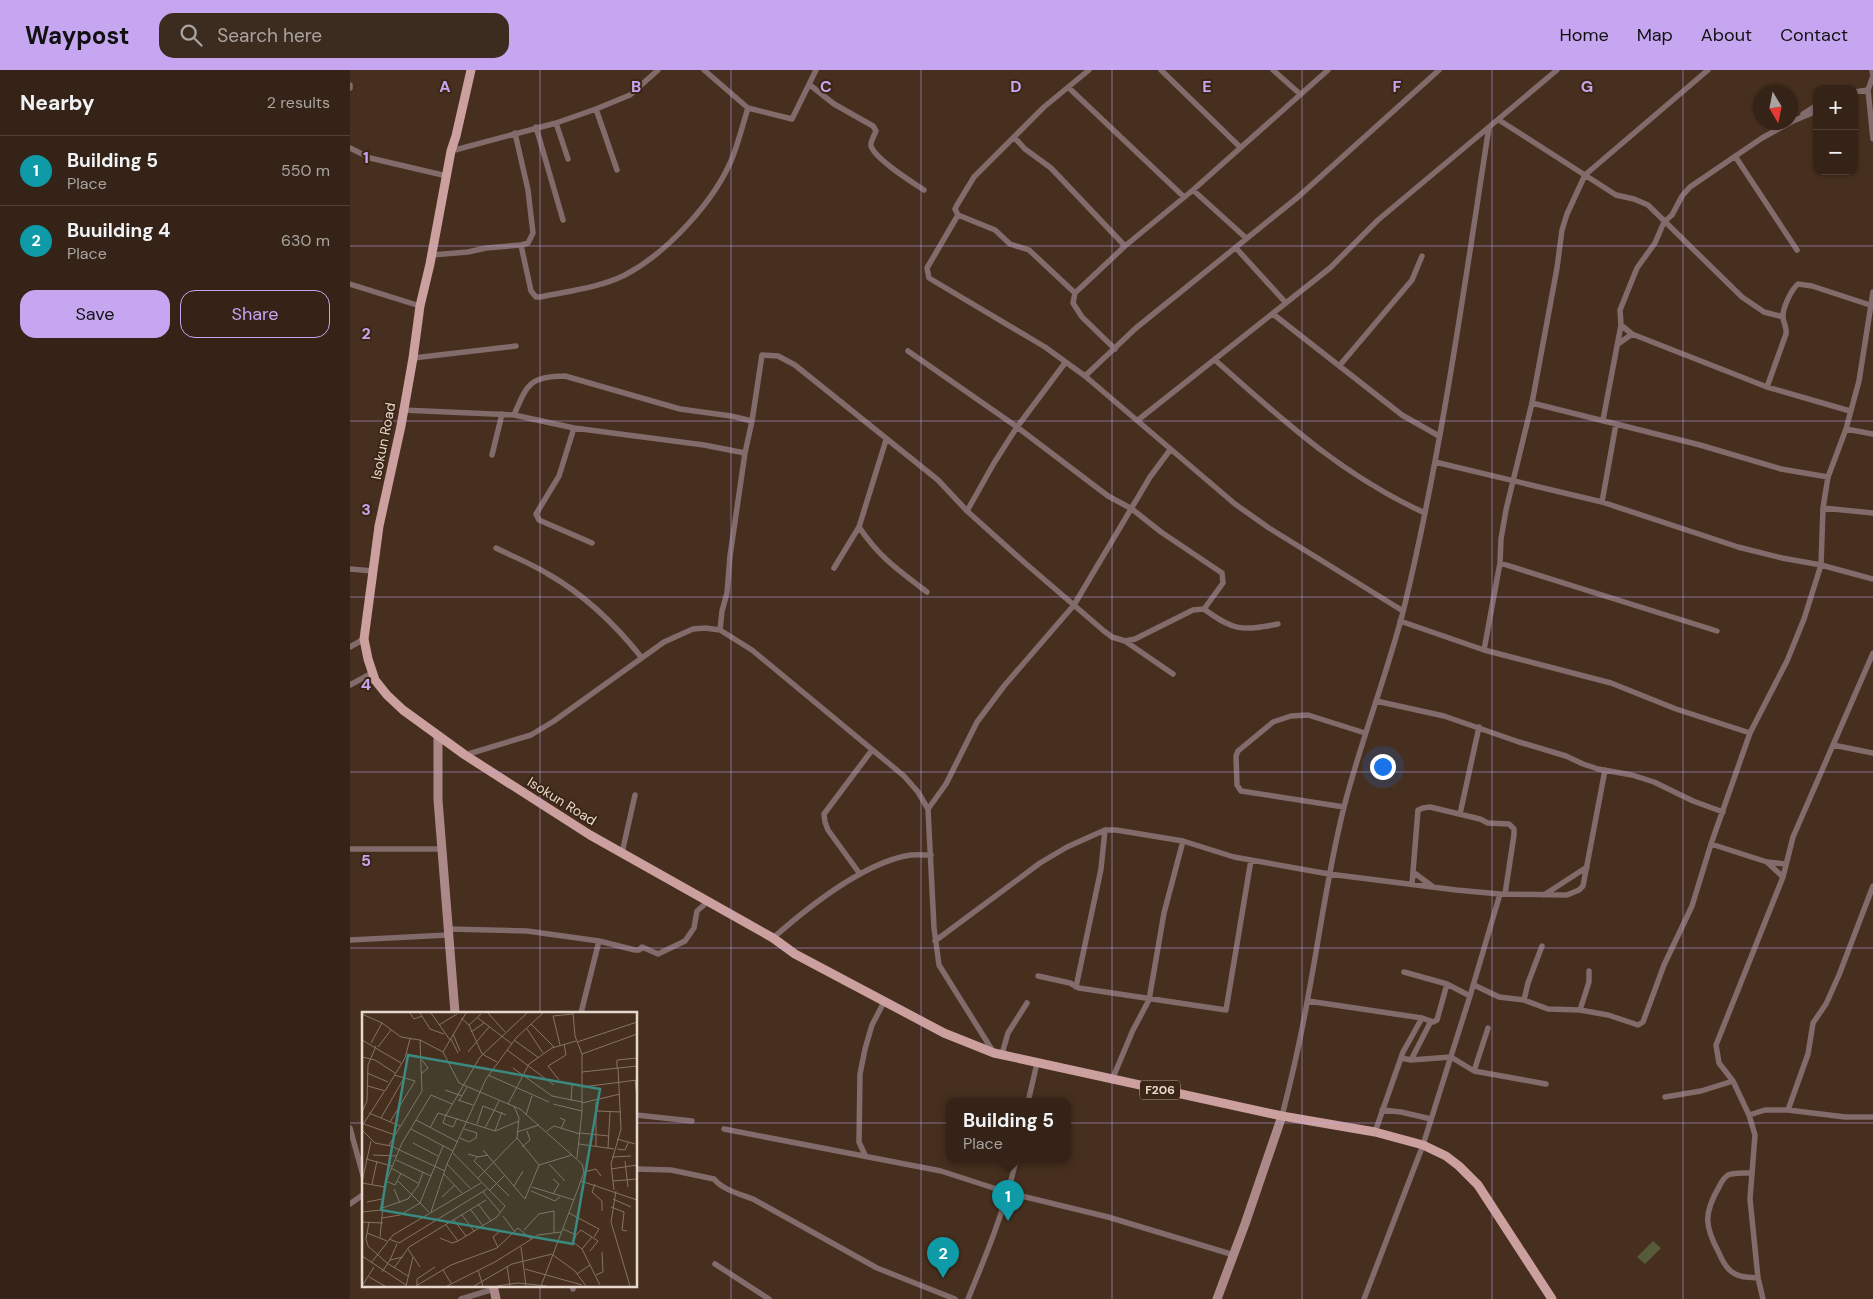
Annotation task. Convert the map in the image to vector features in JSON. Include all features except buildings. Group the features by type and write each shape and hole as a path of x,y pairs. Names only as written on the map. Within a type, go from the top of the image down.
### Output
{"main road":[{"name":"Isokun Road","path":"471,70 451,151 420,306 408,391 402,410 401,426 379,526 367,628 364,639 372,673 387,695 403,710 465,755 590,835 773,938"},
{"name":"F206","path":"773,938 795,954 944,1033 998,1053 1112,1080 1282,1116 1375,1132 1423,1145 1446,1156 1459,1166 1478,1186 1552,1299"}],"street":[{"path":"451,151 596,109 630,95 658,70"},
{"path":"704,70 748,108 792,119 816,70"},
{"path":"1075,293 1029,250 1010,244 995,230 958,215 955,209 974,177 1044,107 1089,70"},
{"path":"1161,70 1240,147"},
{"path":"1273,70 1300,94"},
{"path":"1115,349 1082,317 1073,303 1075,293 1126,246 1328,70"},
{"path":"1085,376 1171,298 1298,197 1439,70"},
{"path":"1138,420 1330,268 1378,220 1489,127 1500,120 1557,70"},
{"path":"1484,650 1500,563 1501,539 1532,403 1557,268 1562,230 1567,214 1585,175 1708,70"},
{"path":"1872,70 1873,76 1868,90 1873,139"},
{"path":"810,85 834,104 873,126 876,131 871,143 873,149 887,165 924,190"},
{"path":"1069,88 1184,197"},
{"path":"1858,91 1868,90"},
{"path":"521,245 532,291 536,297 592,286 625,275 656,255 677,235 717,186 733,156 748,108"},
{"path":"1798,118 1813,108"},
{"path":"596,109 617,170"},
{"path":"1798,119 1813,114"},
{"path":"1500,120 1616,195 1634,199 1648,205 1742,297 1764,312 1783,317"},
{"path":"556,122 568,159"},
{"path":"536,127 563,220"},
{"path":"1217,1299 1282,1116 1294,1070 1308,1001 1329,874 1344,807 1403,611 1435,462 1489,127"},
{"path":"1604,420 1621,325 1620,310 1637,268 1655,243 1664,222 1676,210 1686,191 1735,156 1778,130"},
{"path":"431,255 468,252 528,243 533,233 528,190 515,133"},
{"path":"1014,138 1025,149 1051,168 1126,246"},
{"path":"350,148 370,158 447,176"},
{"path":"1735,156 1797,250"},
{"path":"1192,190 1246,238"},
{"path":"958,215 927,268 929,278 1045,347 1085,376 1138,420 1170,450 1234,504 1269,528 1403,611"},
{"path":"1236,248 1286,303"},
{"path":"1340,365 1412,280 1422,256"},
{"path":"350,284 420,306"},
{"path":"1767,387 1786,334 1787,329 1783,317 1790,292 1798,284 1812,286 1870,305"},
{"path":"1474,985 1499,997 1524,1000 1548,1009 1580,1010 1608,1015 1638,1024 1643,1022 1664,966 1692,906 1711,844 1750,733 1791,653 1804,620 1820,564 1823,508 1828,477 1846,429 1859,381 1873,292"},
{"path":"1273,314 1402,415 1439,436"},
{"path":"1621,325 1632,334 1767,387 1850,411"},
{"path":"1618,344 1632,334"},
{"path":"413,358 516,346"},
{"path":"908,351 1017,427 1108,496 1132,508 1161,532 1222,573 1224,583 1204,609"},
{"path":"720,630 722,611 727,593 730,556 745,453 762,355 778,356 795,365 938,480 967,511 1112,637 1125,641 1173,674"},
{"path":"1215,360 1288,425 1325,454 1395,499 1425,513"},
{"path":"967,511 1017,427 1065,363"},
{"path":"514,415 525,390 542,378 550,375 565,376 680,409 752,421"},
{"path":"1532,403 1700,444 1781,469 1828,477"},
{"path":"402,410 514,415 574,428 704,445 745,453"},
{"path":"492,454 502,414"},
{"path":"1602,502 1616,424"},
{"path":"574,428 559,476 536,514 539,520 592,543"},
{"path":"1846,429 1873,434"},
{"path":"834,568 859,527 886,440"},
{"path":"928,809 946,784 977,722 1004,686 1074,605 1150,477 1170,450"},
{"path":"1435,462 1602,502 1738,547 1782,558 1820,564 1873,580"},
{"path":"1823,508 1873,514"},
{"path":"859,527 868,541 887,562 927,592"},
{"path":"496,548 547,573 579,594 622,633 642,658"},
{"path":"1500,563 1718,631"},
{"path":"350,569 373,571"},
{"path":"1125,641 1135,639 1193,610 1204,609 1222,622 1237,628 1253,629 1278,624"},
{"path":"1400,621 1484,650 1611,684 1676,709 1750,733"},
{"path":"465,755 531,735 554,721 671,638 693,629 720,630 761,657 904,776 918,792 928,809 939,965 998,1053 1028,1003"},
{"path":"350,647 364,639"},
{"path":"1763,1299 1758,1278 1750,1199 1755,1135 1749,1115 1733,1081 1719,1063 1716,1045 1783,877 1794,837 1833,745 1871,665 1873,653"},
{"path":"350,685 372,673"},
{"path":"1376,701 1444,716 1566,756 1583,764 1632,774 1723,812"},
{"path":"1344,807 1241,791 1237,785 1236,756 1240,748 1273,722 1291,716 1308,715 1365,733"},
{"path":"1460,814 1479,728"},
{"path":"438,737 438,800 441,849 455,1012"},
{"path":"1833,745 1873,753"},
{"path":"860,874 828,830 824,814 872,750"},
{"path":"936,941 1040,863 1067,847 1105,830 1116,830 1182,841 1234,857 1329,874 1502,894 1567,896 1583,886 1606,770"},
{"path":"622,853 635,795"},
{"path":"1364,1299 1431,1120 1502,894 1514,829 1509,824 1494,824 1430,808 1418,810 1412,884"},
{"path":"1076,987 1101,869 1105,830"},
{"path":"1112,1080 1133,1030 1149,1000 1164,913 1182,841"},
{"path":"1711,844 1767,862 1786,864"},
{"path":"350,849 441,849"},
{"path":"773,938 805,910 860,874 893,859 907,856 932,855"},
{"path":"1038,976 1076,987 1149,1000 1226,1010 1251,860"},
{"path":"1767,862 1783,877"},
{"path":"1544,895 1587,867"},
{"path":"1413,872 1434,887"},
{"path":"1556,896 1562,885"},
{"path":"1788,1110 1808,1054 1813,1023 1826,1004 1873,886"},
{"path":"350,940 448,932 527,931 599,941 635,950 639,950 642,947 658,954 684,941 694,928 697,911 706,901"},
{"path":"581,1012 599,941"},
{"path":"1524,1000 1528,982 1542,946"},
{"path":"1580,1010 1589,982 1589,971"},
{"path":"1404,972 1447,984 1470,996"},
{"path":"1308,1001 1422,1018 1433,1022 1437,1020 1447,984"},
{"path":"865,1155 860,1142 860,1074 872,1025 884,1002"},
{"path":"1375,1132 1401,1058 1422,1018"},
{"path":"1411,1060 1431,1021"},
{"path":"1474,1071 1488,1028"},
{"path":"1401,1058 1411,1060 1451,1057 1474,1071 1546,1084"},
{"path":"1029,1098 1037,1063"},
{"path":"1665,1097 1701,1091 1733,1081"},
{"path":"1382,1110 1401,1112 1431,1120"},
{"path":"1749,1115 1764,1110 1788,1110 1845,1117 1872,1114"},
{"path":"638,1115 692,1121"},
{"path":"350,1128 362,1172"},
{"path":"724,1129 941,1171 1009,1193 1108,1217 1234,1255"},
{"path":"853,1153 860,1142"},
{"path":"968,1299 993,1240 1009,1193 1015,1163"},
{"path":"638,1169 671,1170 715,1181 734,1192 753,1199 877,1268 955,1299"},
{"path":"1752,1173 1734,1174 1724,1179 1712,1197 1707,1228 1728,1269 1740,1276 1758,1278"},
{"path":"350,1204 362,1195"},
{"path":"715,1264 770,1299"},
{"path":"461,1299 494,1287 496,1299"}],"green space":[{"path":"1653,1241 1661,1248 1645,1264 1637,1257"}],"place":[{"name":"Building 5","path":"1008,1221"},
{"name":"Buuilding 4","path":"943,1278"}]}
